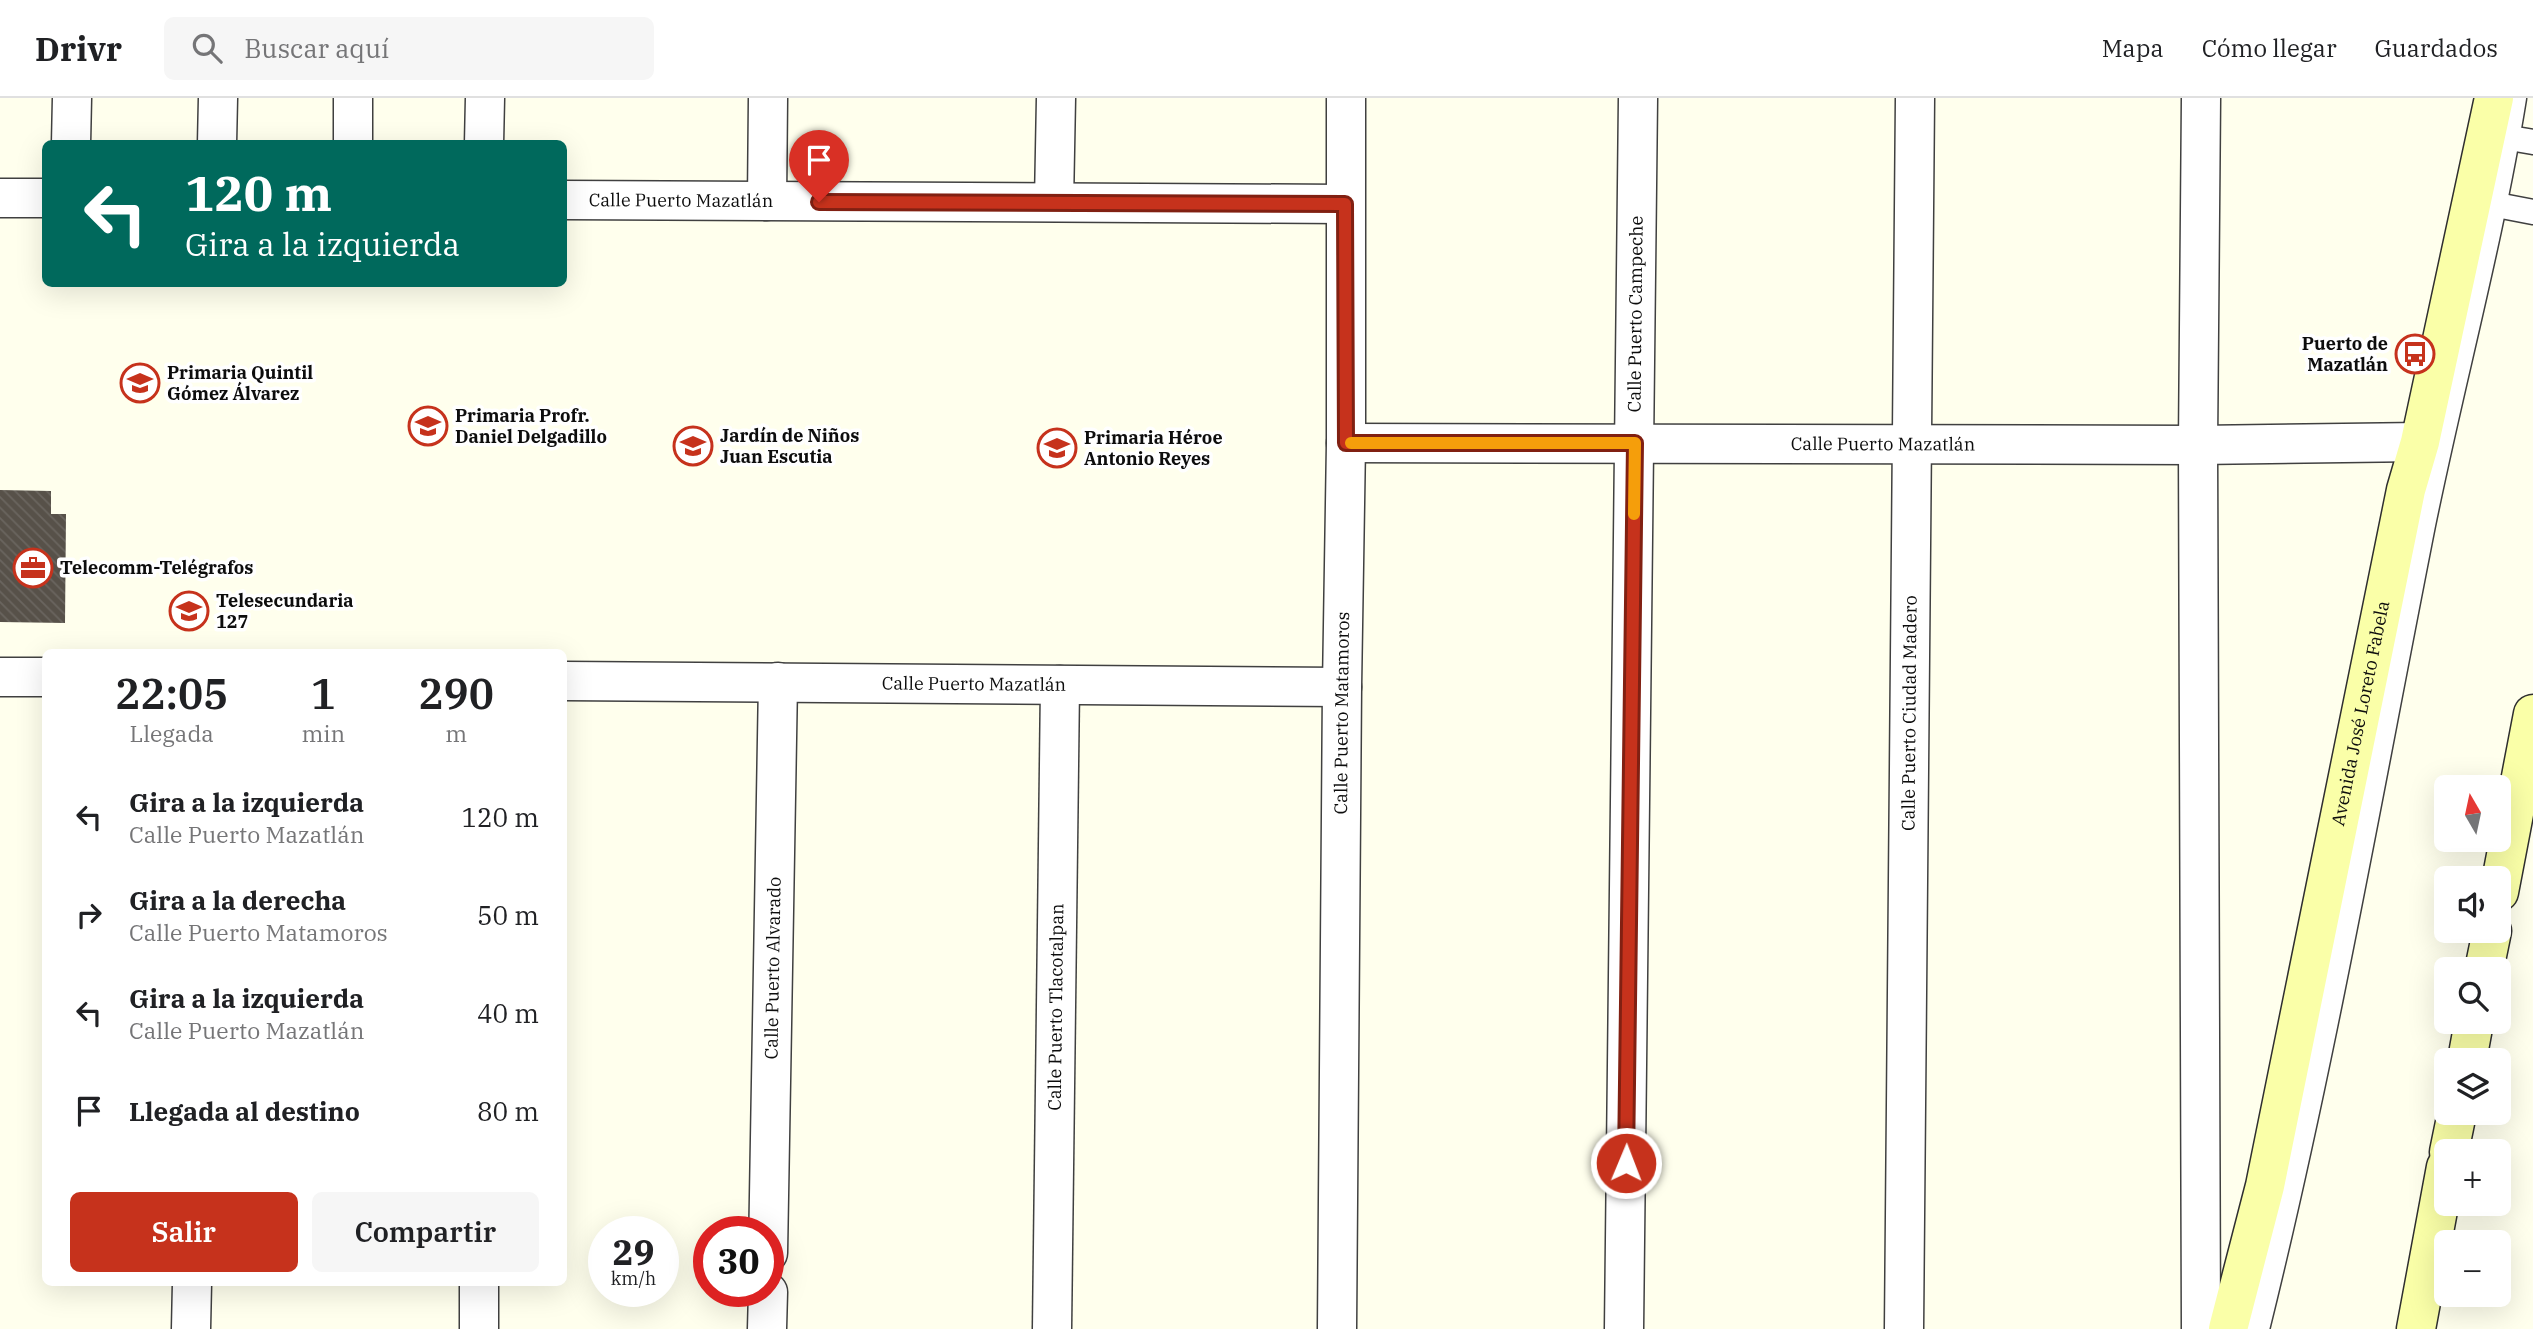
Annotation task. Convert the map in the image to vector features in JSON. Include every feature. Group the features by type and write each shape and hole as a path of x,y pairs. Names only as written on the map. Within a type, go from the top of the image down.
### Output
{"street":[{"path":"71,140 72,98"},
{"path":"217,140 218,98"},
{"path":"353,140 354,98"},
{"path":"484,140 485,98"},
{"path":"767,201 768,98"},
{"path":"1054,202 1056,98"},
{"name":"Calle Puerto Matamoros","path":"1337,1329 1346,443 1346,98"},
{"name":"Calle Puerto Campeche","path":"1624,1329 1638,98"},
{"name":"Calle Puerto Ciudad Madero","path":"1904,1329 1914,98"},
{"path":"2201,98 2198,445 2201,1329"},
{"name":"Avenida José Loreto Fabela","path":"2228,1329 2265,1186 2406,490 2484,203 2495,123"},
{"path":"0,198 42,198"},
{"name":"Calle Puerto Mazatlán","path":"567,200 1345,204"},
{"name":"Calle Puerto Mazatlán","path":"1346,443 2198,445 2420,442"},
{"path":"0,677 42,677"},
{"name":"Calle Puerto Mazatlán","path":"567,681 1342,687"},
{"name":"Calle Puerto Alvarado","path":"769,1216 778,682"},
{"name":"Calle Puerto Tlacotalpan","path":"1052,1329 1060,685"},
{"path":"2504,866 2533,714"},
{"path":"2416,1329 2437,1216"},
{"path":"191,1329 192,1286"},
{"path":"479,1286 479,1329"},
{"path":"767,1329 768,1307"}],"lane":[{"path":"2514,98 2495,123 2533,142"},
{"path":"2257,1329 2292,1188 2440,443 2484,203 2533,212"}],"building":[{"name":"Telecomm-Telégrafos","path":"0,490 51,491 51,514 66,514 65,623 0,622"}],"slow traffic":[{"path":"1351,443 1635,443 1634,514"}],"place":[{"name":"Puerto de Mazatlán","path":"2415,354"},
{"name":"Primaria Quintil Gómez Álvarez","path":"140,383"},
{"name":"Primaria Profr. Daniel Delgadillo","path":"428,426"},
{"name":"Jardín de Niños Juan Escutia","path":"693,446"},
{"name":"Primaria Héroe Antonio Reyes","path":"1057,448"},
{"name":"Telecomm-Telégrafos","path":"33,568"},
{"name":"Telesecundaria 127","path":"189,611"}],"route":[{"path":"819,202 1345,204 1346,443 1635,443 1626,1163"}]}
